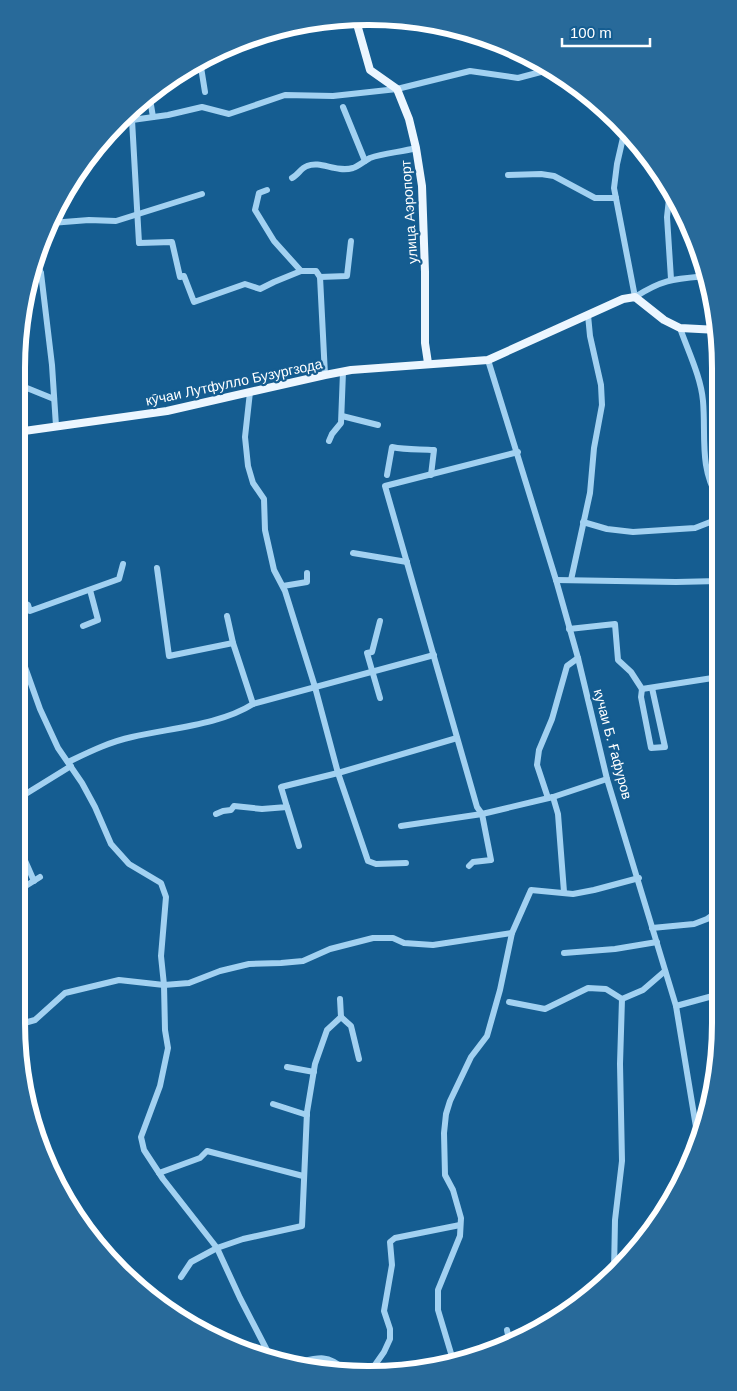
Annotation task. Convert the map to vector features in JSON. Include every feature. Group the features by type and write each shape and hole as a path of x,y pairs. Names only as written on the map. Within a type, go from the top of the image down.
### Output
{"main road":[{"path":"357,25 370,70 397,89"},
{"name":"улица Аэропорт","path":"397,89 410,119 423,195 425,343 428,363"},
{"path":"488,360 624,299 635,297 664,320 680,328 710,330"},
{"name":"кӯчаи Лутфулло Бузургзода","path":"25,431 167,411 343,372 428,363 488,360"}],"street":[{"path":"201,69 205,92"},
{"path":"325,375 320,277 316,271 301,271 260,289 245,284 194,302 184,276 180,277 172,242 139,243 132,120 202,107 229,114 285,95 333,96 397,89 470,71 518,78 541,72"},
{"path":"151,103 153,117"},
{"path":"343,107 365,161"},
{"path":"623,138 614,188 635,297 654,285 671,279 699,277"},
{"path":"292,178 304,167 313,164 339,170 355,168 369,158 416,148"},
{"path":"508,175 542,174 554,176 595,198 616,198"},
{"path":"267,190 259,193 255,210 274,241 301,271"},
{"path":"58,222 89,220 116,221 202,194"},
{"path":"668,201 666,217 671,279"},
{"path":"320,277 347,276 352,242"},
{"path":"40,270 56,426"},
{"path":"571,580 590,493 594,448 602,405 601,385 590,336 588,315"},
{"path":"680,328 697,376 703,400 703,450 708,480 712,487"},
{"name":"кучаи Б. Ғафуров","path":"488,360 556,580 578,658 607,779 639,878 676,1006 696,1125"},
{"path":"329,441 341,423 343,372"},
{"path":"25,387 54,399"},
{"path":"250,392 245,437 248,466 252,483 264,499 264,530 274,570 282,586 315,687 338,773 368,861 376,864 406,863"},
{"path":"342,416 378,425"},
{"path":"387,475 392,447 408,450 434,450 431,475"},
{"path":"469,866 473,862 491,860 482,814 477,807 385,486 518,452"},
{"path":"583,522 607,529 633,532 695,528 712,521"},
{"path":"353,553 407,562"},
{"path":"25,603 28,605 30,612 119,579 123,564"},
{"path":"157,568 169,656 233,643"},
{"path":"282,586 308,582 307,574"},
{"path":"556,580 712,581"},
{"path":"83,626 98,620 90,590"},
{"path":"227,616 233,643 253,704"},
{"path":"380,621 372,652 367,653 380,698"},
{"path":"569,628 615,624 618,660 631,672 642,689 640,697 651,748 665,747 652,688"},
{"path":"25,794 69,764 106,744 241,712 253,704 434,655"},
{"path":"564,892 558,814 537,765 539,750 552,719 567,666 578,658"},
{"path":"25,667 40,709 58,748 95,807 111,844 129,864 161,883 166,897 161,956 165,1030 168,1048 160,1086 140,1138 144,1150 159,1173 217,1248 244,1306 268,1351"},
{"path":"642,689 712,678"},
{"path":"299,846 281,787 338,773 457,738"},
{"path":"401,826 482,814 550,797 607,779"},
{"path":"216,814 231,810 234,806 262,809 287,807"},
{"path":"25,859 37,879 25,886"},
{"path":"452,1355 438,1310 438,1290 460,1236 460,1218 445,1174 444,1133 446,1114 471,1056 487,1036 500,990 512,933 531,890 573,894 639,878"},
{"path":"652,928 694,924 712,916"},
{"path":"25,1023 35,1020 65,993 119,980 164,985 189,983 220,971 249,964 303,961 330,949 373,938 393,938 404,943 433,946 512,933"},
{"path":"564,953 615,949 656,942"},
{"path":"622,999 643,990 665,971"},
{"path":"508,1002 545,1009 588,988 606,989 622,999"},
{"path":"676,1006 712,996"},
{"path":"340,999 341,1017 351,1026 359,1059"},
{"path":"614,1262 615,1220 622,1161 620,1064 622,999"},
{"path":"181,1277 191,1262 217,1248 243,1239 302,1226 307,1115 314,1072 327,1030 341,1017"},
{"path":"287,1067 314,1072"},
{"path":"273,1104 307,1115"},
{"path":"159,1173 200,1158 207,1151 303,1176"},
{"path":"374,1366 390,1339 390,1329 384,1311 392,1265 390,1242 395,1238 460,1225"},
{"path":"507,1330 508,1336"},
{"path":"310,1360 322,1358 334,1360 339,1364"}]}
